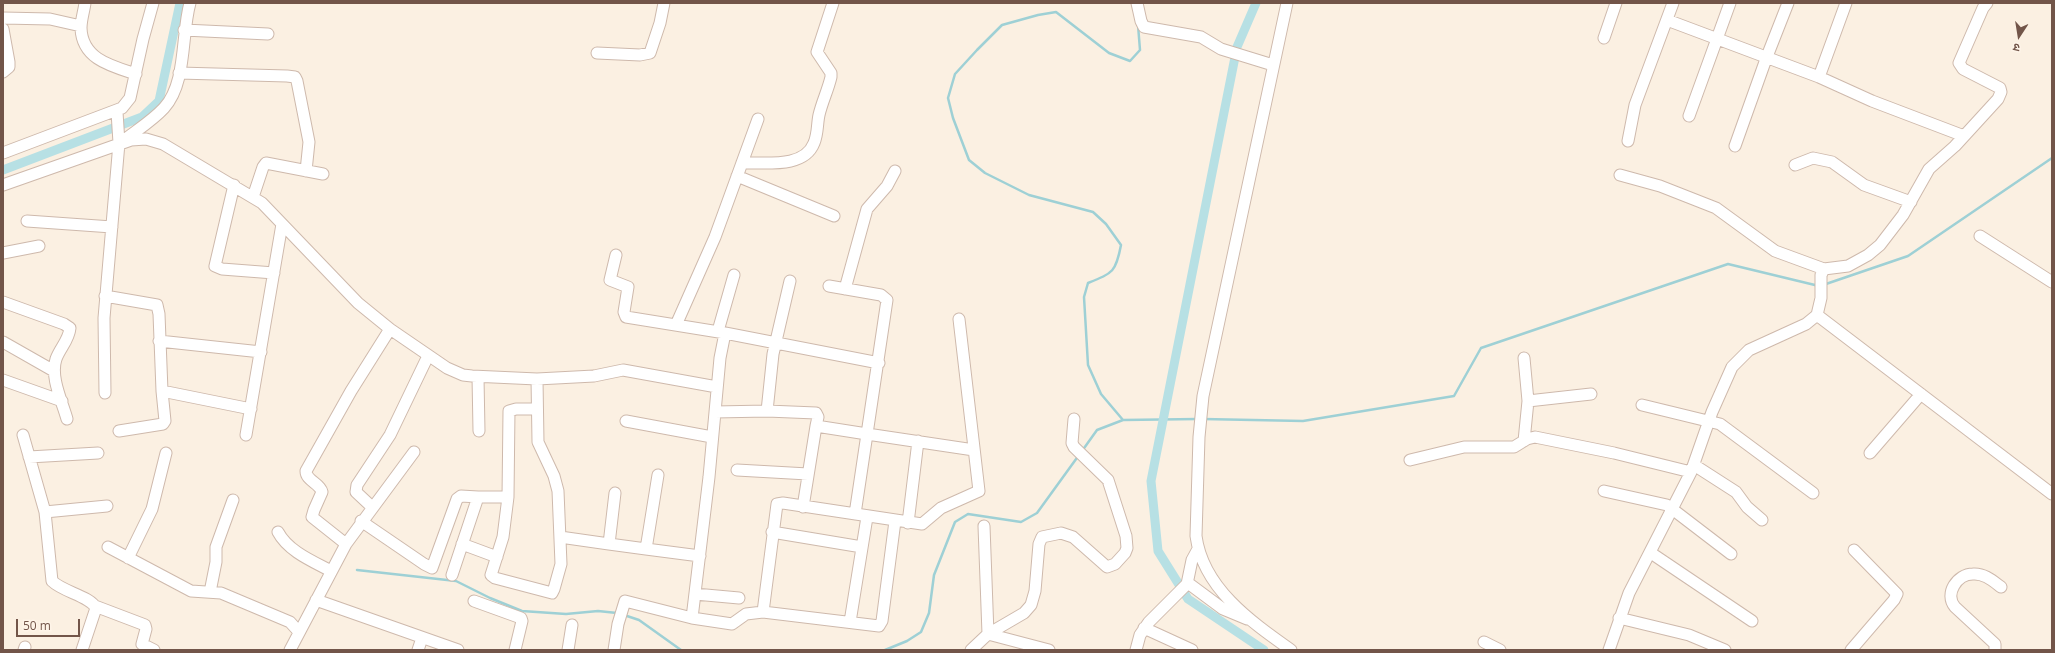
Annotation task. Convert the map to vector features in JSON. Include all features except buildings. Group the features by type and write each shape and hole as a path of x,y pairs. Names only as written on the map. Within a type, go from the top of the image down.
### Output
{"street":[{"path":"85,3 81,26 85,46 93,55 111,66 136,74"},
{"path":"3,153 117,115 130,98 143,39 153,3"},
{"path":"120,144 164,108 174,92 179,73 184,30 190,3"},
{"path":"597,53 640,55 650,53 660,23 664,3"},
{"path":"742,163 792,161 808,154 812,148 816,137 821,109 831,77 831,73 817,52 833,3"},
{"path":"1137,3 1144,27 1201,37 1222,49 1272,66"},
{"path":"1286,3 1203,396 1199,437 1196,536 1198,549 1205,568 1212,580 1251,620 1290,650"},
{"path":"1604,38 1616,3"},
{"path":"1628,141 1635,106 1673,3"},
{"path":"1689,116 1730,3"},
{"path":"1735,146 1788,3"},
{"path":"1819,77 1846,3"},
{"path":"1620,175 1655,184 1716,208 1775,251 1823,272 1848,266 1868,255 1895,228 1929,169 1964,136 1998,99 2001,92 1996,85 1963,69 1959,63 1983,8 1987,3"},
{"path":"3,18 50,19 81,26"},
{"path":"1667,20 1766,59 1819,77 1872,101 1964,136"},
{"path":"3,29 9,62 7,70 3,72"},
{"path":"184,30 268,34"},
{"path":"179,73 287,76 295,78 297,81 309,142 306,170"},
{"path":"106,393 104,318 120,144 120,132 117,115"},
{"path":"676,325 715,237 758,119"},
{"path":"3,185 120,144 138,139 155,141 253,196 270,210 358,303 390,329 428,356 454,372 478,377 537,379 594,376 623,370 717,387"},
{"path":"1795,164 1813,158 1832,162 1864,185 1911,202"},
{"path":"253,196 263,167 266,163 323,174"},
{"path":"845,289 867,210 887,186 895,171"},
{"path":"737,176 834,216"},
{"path":"234,185 215,266 222,269 274,273"},
{"path":"27,221 112,227"},
{"path":"246,435 282,224"},
{"path":"1980,236 2052,282"},
{"path":"3,254 39,246"},
{"path":"616,255 610,280 628,287 624,315 629,318 721,332 775,344 879,363"},
{"path":"1609,650 1629,593 1692,469 1732,366 1749,350 1806,324 1817,315 1821,298 1823,272"},
{"path":"692,618 715,412 721,332 734,275"},
{"path":"768,411 775,344 790,281"},
{"path":"829,286 881,295 887,300 879,363 855,514"},
{"path":"105,296 157,306 159,314 159,341 165,421 163,424 119,431"},
{"path":"3,302 64,324 70,328 68,338 57,357 54,371 67,419"},
{"path":"1817,315 2052,494"},
{"path":"763,612 772,532 777,504 783,503 867,517 922,524 941,508 979,491 959,319"},
{"path":"346,544 312,517 322,492 319,486 308,477 306,471 351,391 390,329"},
{"path":"159,341 260,352"},
{"path":"3,342 54,371"},
{"path":"372,507 356,492 357,485 390,435 428,356"},
{"path":"1524,358 1528,401 1524,441"},
{"path":"478,377 479,431"},
{"path":"537,379 538,442 554,476 558,491 561,564 552,593 492,577 492,572 504,533 508,498 509,411 516,409 537,409"},
{"path":"3,380 62,401"},
{"path":"162,391 251,409"},
{"path":"1528,401 1591,394"},
{"path":"1870,453 1921,394"},
{"path":"1642,405 1720,424 1813,493"},
{"path":"715,412 768,411 816,413 818,417 803,507"},
{"path":"971,650 988,634 1024,613 1031,605 1035,591 1039,544 1042,537 1061,533 1073,537 1107,566 1115,564 1125,553 1127,548 1126,536 1111,487 1101,472 1074,447 1072,443 1074,419"},
{"path":"626,421 712,437"},
{"path":"816,426 974,450"},
{"path":"23,435 45,512 52,580 57,586 95,606 145,625 146,629 142,644 154,650"},
{"path":"1410,460 1464,447 1508,448 1518,445 1531,438 1541,438 1692,469 1736,492 1747,507 1762,520"},
{"path":"908,523 918,442"},
{"path":"290,650 333,566 346,544 361,521 414,452"},
{"path":"29,457 98,453"},
{"path":"128,558 149,517 166,453"},
{"path":"737,470 808,474"},
{"path":"646,549 658,475"},
{"path":"1604,491 1662,503 1672,507 1731,554"},
{"path":"609,544 615,493"},
{"path":"361,521 428,567 432,568 457,499 461,496 508,498"},
{"path":"452,575 478,497"},
{"path":"210,592 216,562 216,547 233,500"},
{"path":"45,512 108,506"},
{"path":"850,622 867,517"},
{"path":"614,650 625,601 692,618 732,624 746,614 763,612 850,622 877,627 880,625 895,521"},
{"path":"984,526 988,634"},
{"path":"278,532 282,540 289,546 333,566"},
{"path":"772,532 862,547"},
{"path":"560,537 700,556"},
{"path":"462,544 497,557"},
{"path":"108,547 191,591 221,593 290,622 299,632"},
{"path":"1136,650 1144,628 1156,612 1186,584 1192,560 1198,549"},
{"path":"1851,650 1897,594 1854,550"},
{"path":"1651,552 1752,621"},
{"path":"1995,650 1995,644 1955,607 1952,602 1951,595 1956,583 1965,575 1974,573 1985,576 2001,587"},
{"path":"1186,584 1223,609 1251,620"},
{"path":"695,594 739,598"},
{"path":"316,600 458,650"},
{"path":"474,601 521,618 522,621 515,650"},
{"path":"82,650 95,612 95,606"},
{"path":"1619,618 1690,635 1725,650"},
{"path":"568,650 572,625"},
{"path":"1144,628 1192,650"},
{"path":"988,634 1049,650"},
{"path":"418,650 422,638"},
{"path":"1484,642 1500,650"}],"waterway":[{"path":"3,170 142,117 159,101 180,3"},
{"path":"1256,3 1237,47 1151,481 1158,551 1188,599 1264,650"},
{"path":"1123,420 1101,394 1088,365 1084,297 1088,283 1108,274 1115,266 1121,245 1106,224 1093,212 1029,195 985,173 969,160 953,118 948,98 955,74 1002,25 1038,15 1056,12 1109,53 1130,61 1140,50 1138,25"},
{"path":"1823,285 1908,256 2052,158"},
{"path":"1203,419 1303,421 1454,396 1481,348 1728,264 1819,286"},
{"path":"1082,451 1097,430 1123,420 1198,419"},
{"path":"885,650 907,641 921,632 929,613 934,575 955,522 968,514 1021,522 1037,513 1079,455"},
{"path":"357,570 456,581 490,598 522,611 566,614 598,611 617,613"},
{"path":"624,615 639,620 681,650"}]}
